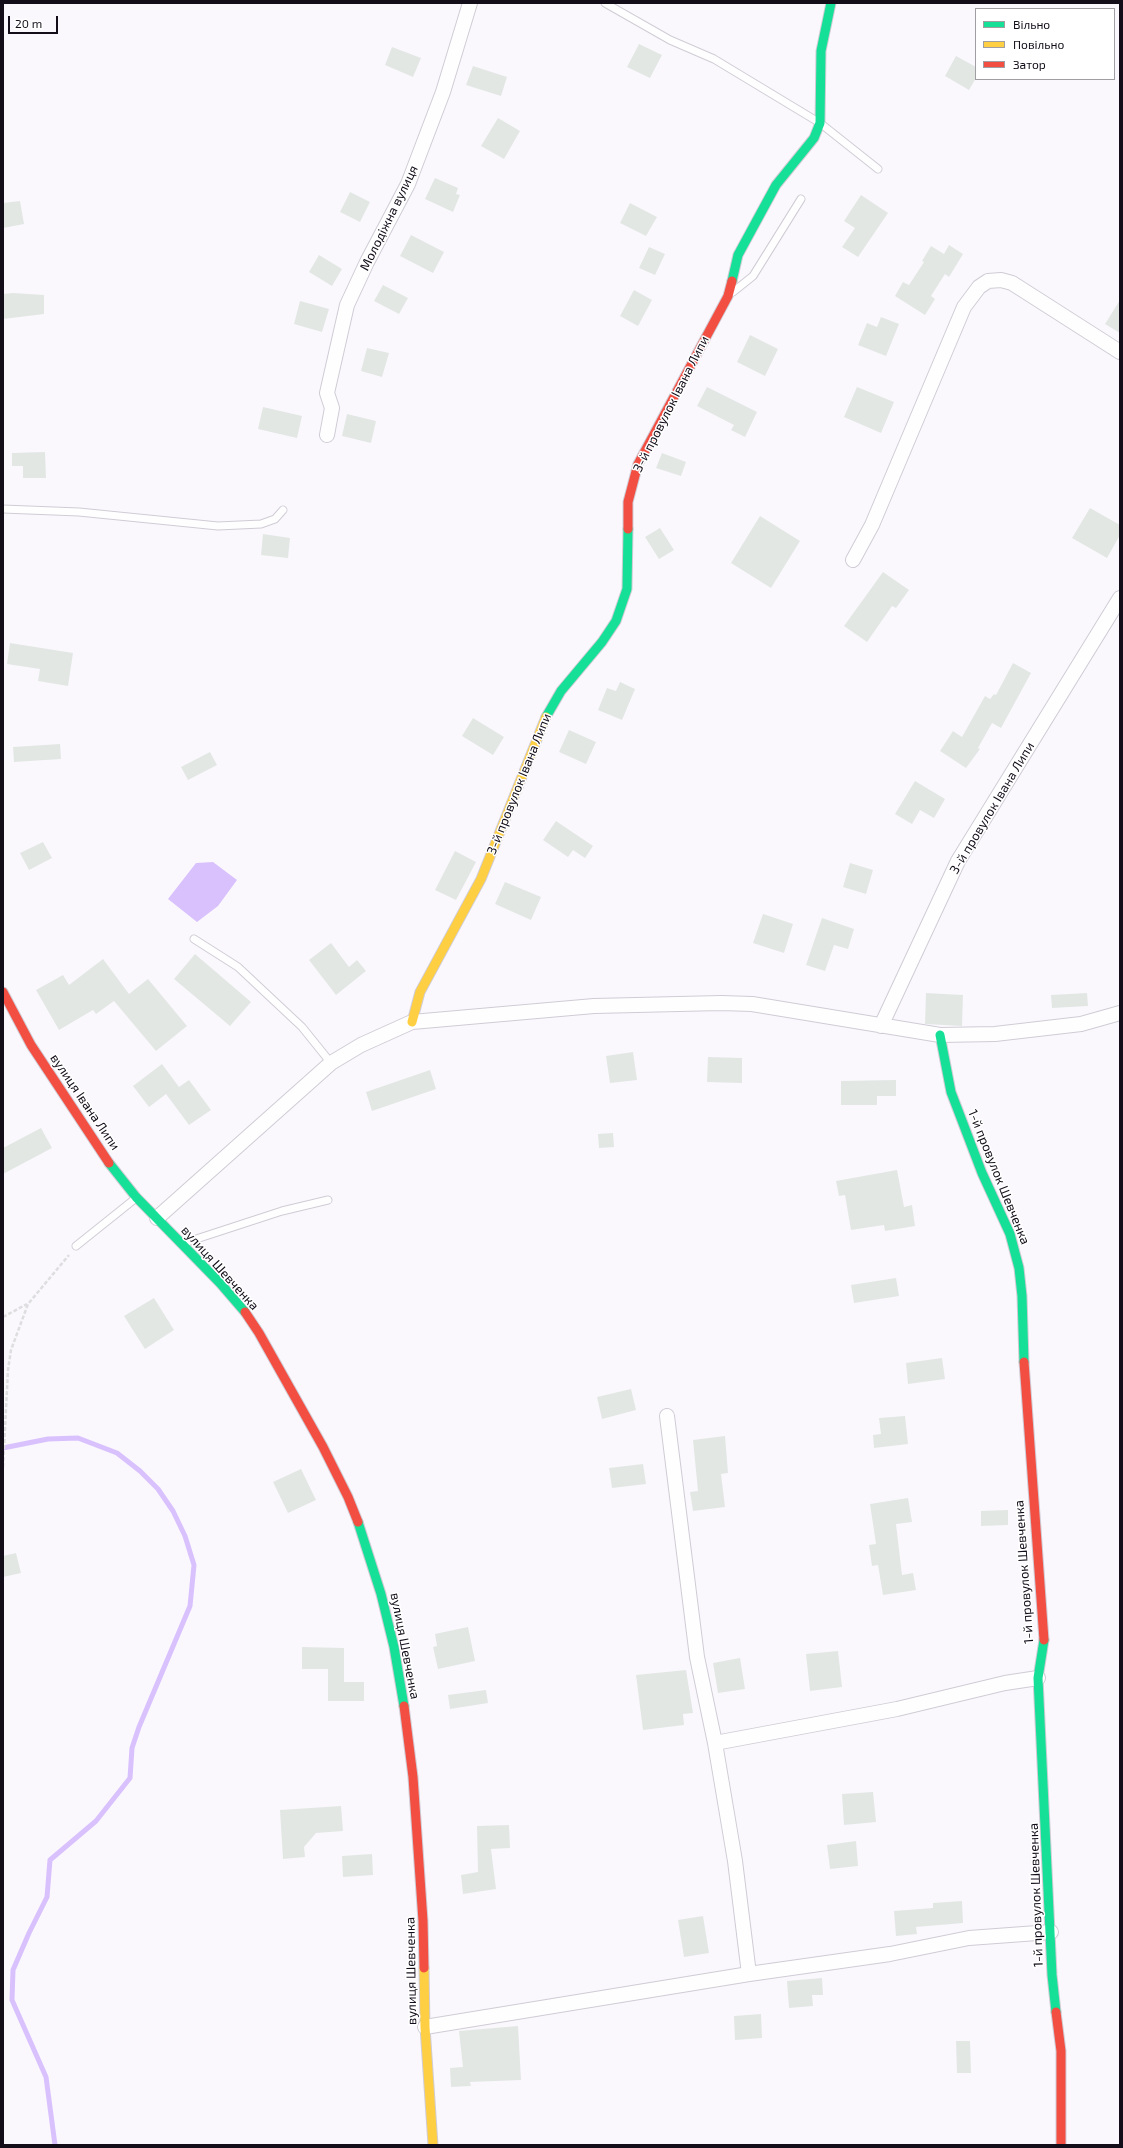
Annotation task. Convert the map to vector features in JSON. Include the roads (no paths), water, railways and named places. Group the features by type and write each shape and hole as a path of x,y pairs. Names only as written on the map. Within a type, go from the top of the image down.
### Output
{"street":[{"name":"Молодіжна вулиця","path":"327,435 332,408 327,393 347,305 367,262 408,184 444,92 470,3"},
{"name":"3-й провулок Івана Липи","path":"412,1022 420,992 481,879 547,713 561,691 602,642 616,621 624,605 627,589 628,502 638,464 728,296 738,255 776,185 814,138 820,123 821,51 831,3"},
{"path":"853,560 872,525 964,307 979,287 988,281 1000,280 1012,283 1120,352"},
{"name":"3-й провулок Івана Липи","path":"881,1026 958,861 1120,598"},
{"name":"вулиця Івана Липи","path":"3,992 10,1012 77,1117 136,1197 157,1218"},
{"path":"157,1218 332,1063 367,1042 412,1022 594,1006 721,1003 752,1004 940,1035 995,1034 1043,1030 1081,1024 1120,1013"},
{"name":"1-й провулок Шевченка","path":"940,1035 950,1092 982,1173 1010,1234 1018,1268 1044,1637 1038,1678 1052,1975 1061,2052 1061,2145"},
{"name":"вулиця Шевченка","path":"157,1218 243,1309 279,1365 348,1497 372,1559 394,1647 403,1697 414,1777 423,1921 425,2027 433,2145"},
{"path":"667,1416 697,1657 715,1743 735,1861 749,1974"},
{"path":"715,1743 897,1709 1005,1683 1038,1678"},
{"path":"425,2027 749,1974 890,1954 968,1938 1051,1932"}],"lane":[{"path":"605,3 670,40 714,59 820,123 878,169"},
{"path":"728,296 753,276 801,199"},
{"path":"3,509 79,512 218,526 261,524 275,519 283,510"},
{"path":"194,939 238,968 302,1027 332,1063"},
{"path":"76,1246 136,1197"},
{"path":"182,1244 282,1211 328,1200"}],"waterway":[{"path":"3,1448 48,1439 78,1438 117,1453 140,1471 158,1489 173,1511 185,1536 194,1565 190,1606 139,1727 132,1748 130,1778 96,1821 50,1860 47,1897 13,1970 12,2000 46,2077 55,2145"}]}
